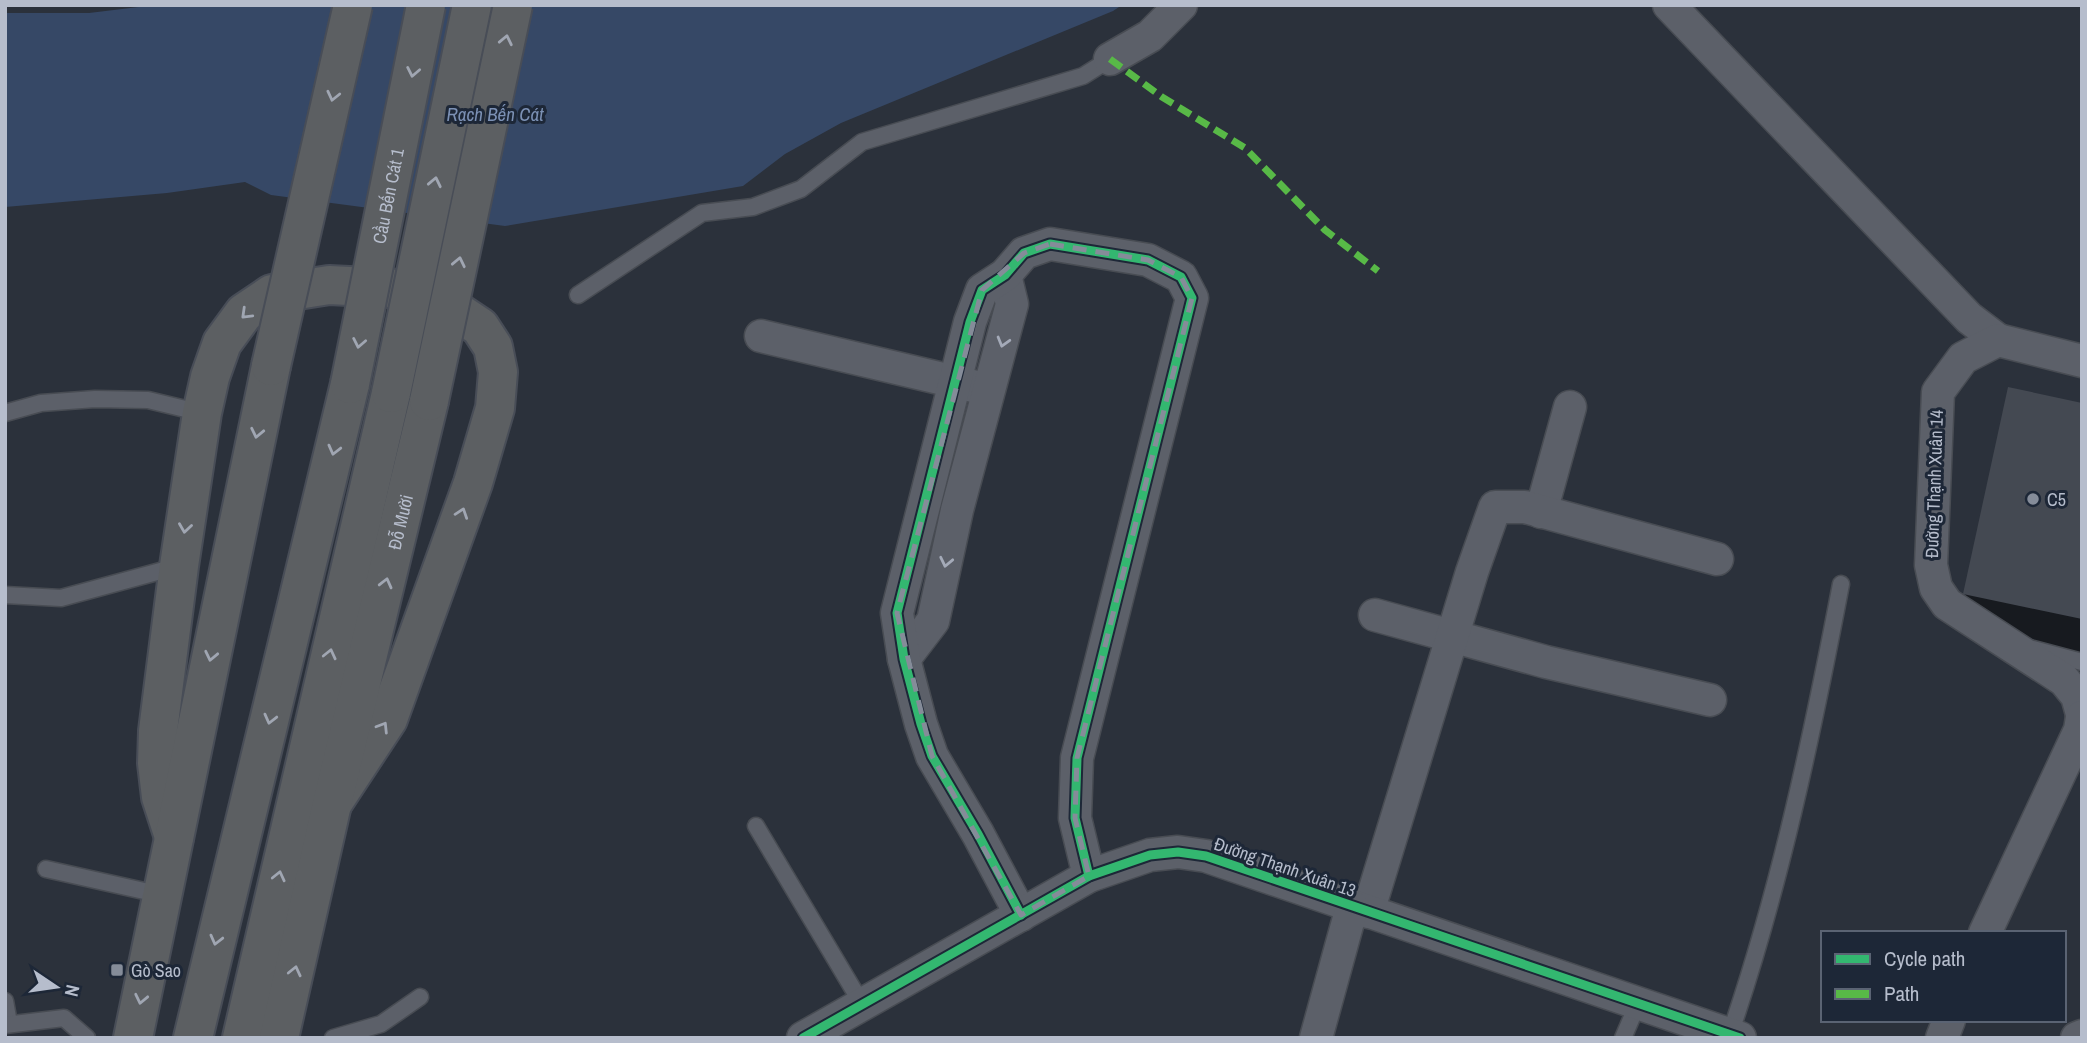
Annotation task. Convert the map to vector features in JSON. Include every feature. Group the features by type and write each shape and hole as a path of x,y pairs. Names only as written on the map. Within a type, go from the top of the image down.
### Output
{"highway":[{"path":"132,1038 271,366 353,5"},
{"name":"Cầu Bến Cát 1","path":"192,1038 351,384 426,5"},
{"path":"242,1038 391,393 472,5"},
{"name":"Đỗ Mười","path":"279,1038 429,401 513,5"},
{"path":"174,838 161,797 157,763 158,731 202,413 210,377 222,343 244,313 272,294 329,285 389,288 432,295 480,327 493,347 498,372 495,408 473,483 388,719 332,804"}],"street":[{"path":"1110,59 1150,36 1181,5"},
{"path":"1669,5 1969,318 1998,340 2082,361"},
{"path":"1021,915 932,756 904,659 897,613 970,322 982,290 1005,275 1024,253 1050,244 1148,260 1181,277 1192,298 1077,758 1075,818 1089,876"},
{"path":"904,659 933,621 957,510 1012,304 1005,275"},
{"path":"761,336 988,390"},
{"name":"Đường Thạnh Xuân 14","path":"1986,931 2080,730 2082,715 2077,696 2064,680 1947,604 1936,588 1931,565 1938,392 1963,358 1998,340"},
{"path":"1541,512 1570,407"},
{"path":"1317,1038 1495,507 1525,508 1717,559"},
{"path":"1375,615 1546,662 1710,700"},
{"name":"Đường Thạnh Xuân 13","path":"803,1038 1089,876 1150,855 1178,852 1206,856 1735,1036"}],"lane":[{"path":"578,296 702,213 753,207 801,188 862,142 1083,76 1110,59"},
{"path":"5,413 41,403 96,398 148,400 202,413"},
{"path":"5,594 61,598 179,566"},
{"path":"1735,1036 1812,734 1841,584"},
{"path":"2004,641 2082,663"},
{"path":"756,826 862,1004"},
{"path":"46,869 162,895"},
{"path":"333,1038 381,1024 420,997"},
{"path":"5,1001 7,1024 64,1018 87,1038"},
{"path":"1623,1038 1638,1003"}],"highlighted area":[{"path":"1050,244 1148,260 1181,277 1192,298 1077,758 1075,818 1089,876 1021,915 932,756 897,613 982,290 1024,253"}],"water":[{"name":"Rạch Bến Cát","path":"155,5 1122,5 841,123 785,154 743,186 505,226 271,195 245,182 167,193 5,207 5,13 89,13"}],"building":[{"name":"C5","path":"2008,387 2082,403 2082,619 1963,594"}],"marked path":[{"path":"1110,59 1162,97 1245,148 1325,230 1378,271"}],"cycle path":[{"path":"1021,915 932,756 904,659 897,613 970,322 982,290 1005,275 1024,253 1050,244 1148,260 1181,277 1192,298 1077,758 1075,818 1089,876"},
{"path":"803,1038 1089,876 1150,855 1178,852 1206,856 1740,1038"}],"place":[{"name":"C5","path":"2033,499"},
{"name":"Gò Sao","path":"117,970"}]}
